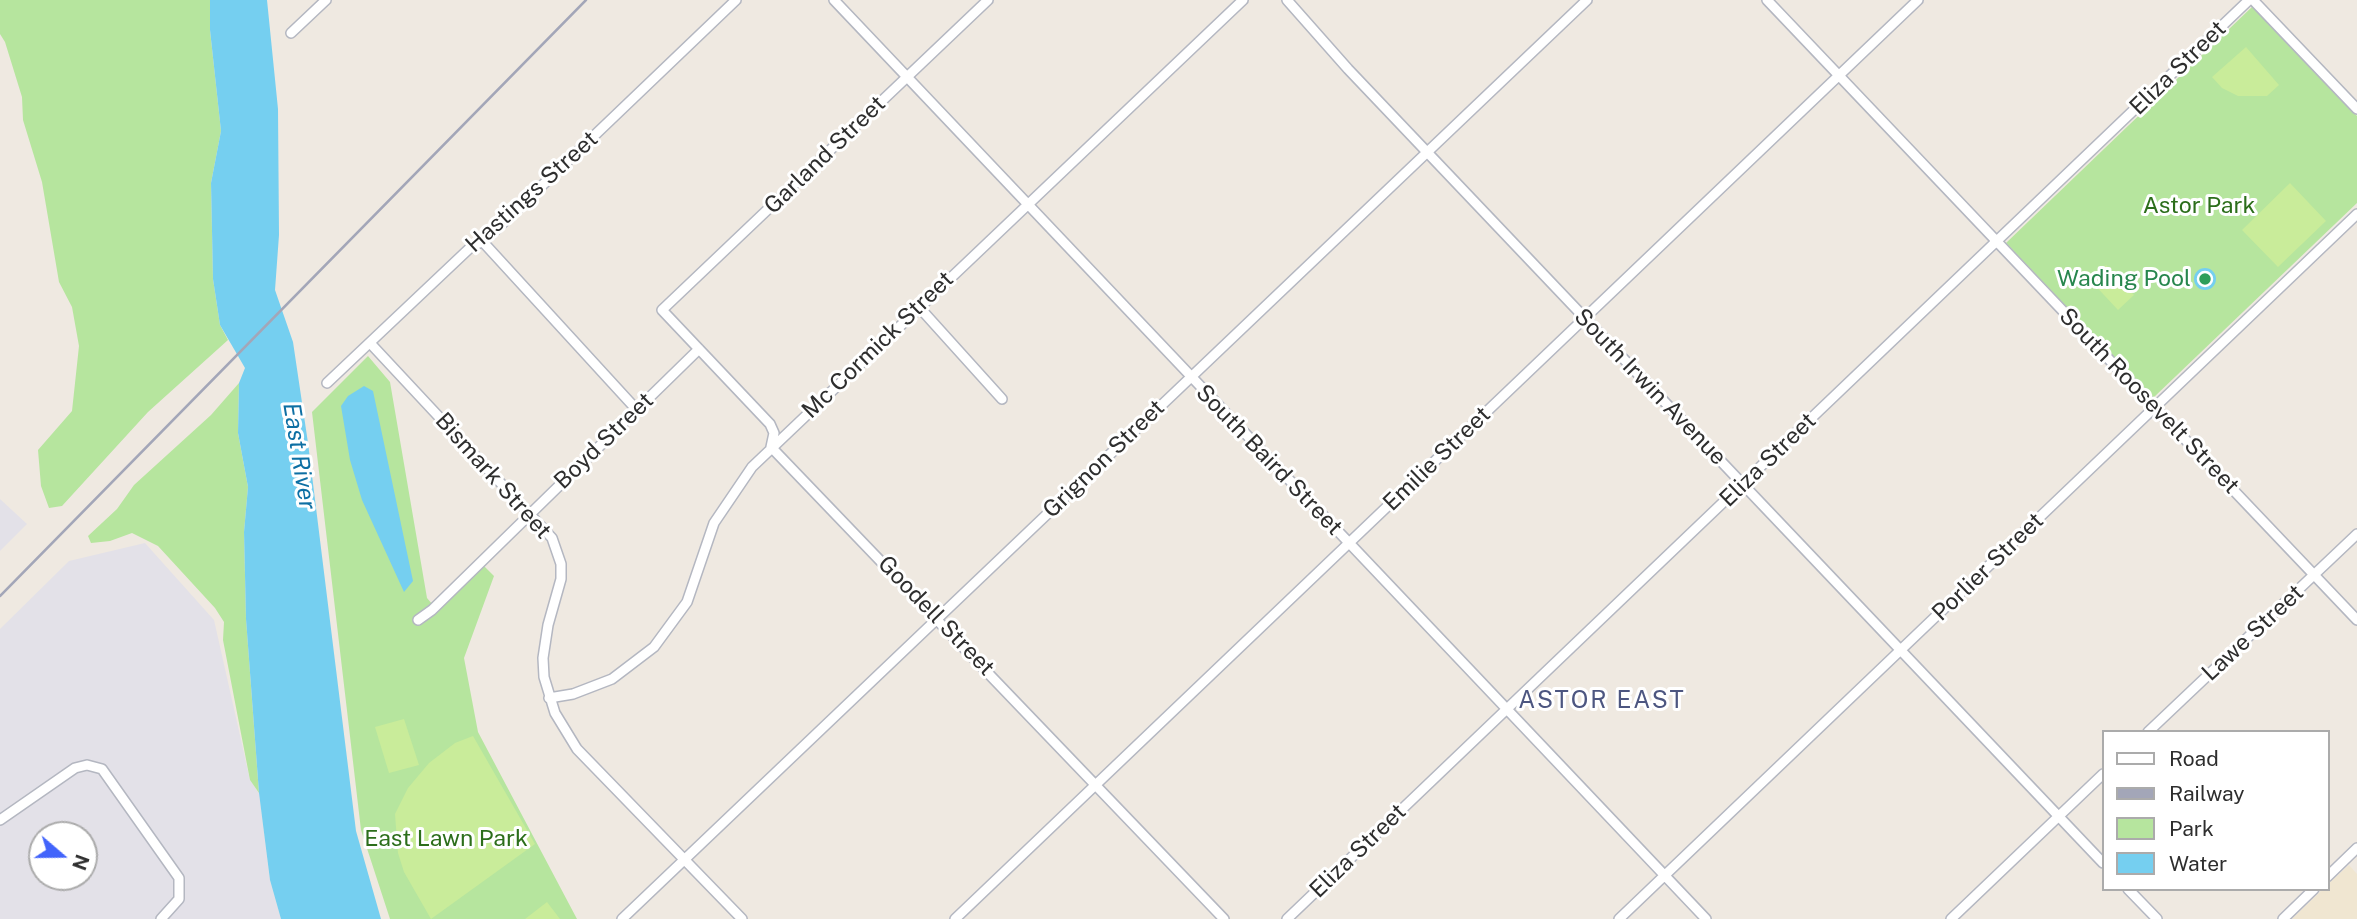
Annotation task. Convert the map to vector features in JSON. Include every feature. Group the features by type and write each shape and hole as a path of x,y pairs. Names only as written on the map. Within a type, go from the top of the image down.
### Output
{"street":[{"path":"291,33 326,0"},
{"name":"Hastings Street","path":"327,383 473,245 483,242 736,0"},
{"name":"South Baird Street","path":"834,0 1706,919"},
{"name":"Garland Street","path":"662,310 988,0"},
{"name":"Mc Cormick Street","path":"549,698 573,694 612,679 641,659 660,641 687,602 707,541 726,502 771,447 1243,0"},
{"name":"South Irwin Avenue","path":"1287,0 1348,69 2102,862"},
{"name":"Grignon Street","path":"622,919 1587,0"},
{"name":"South Roosevelt Street","path":"1767,0 2357,620"},
{"name":"Emilie Street","path":"956,919 1918,0"},
{"path":"2251,0 2357,109"},
{"name":"Eliza Street","path":"1287,919 2251,0"},
{"name":"Porlier Street","path":"1619,919 2357,214"},
{"path":"483,242 636,410"},
{"path":"919,307 1002,399"},
{"name":"Goodell Street","path":"662,310 770,424 774,433 771,447 1224,919"},
{"name":"Bismark Street","path":"370,343 531,512 552,538 561,564 559,591 545,642 544,677 549,698 565,731 742,919"},
{"name":"Boyd Street","path":"418,620 432,610 699,349"},
{"name":"Lawe Street","path":"2150,730 2357,534"},
{"path":"0,820 75,768 93,766 108,774 176,873 180,893 174,906 161,919"},
{"path":"1951,919 2102,775"},
{"path":"2329,875 2357,849"},
{"path":"2130,891 2157,919"},
{"path":"2283,919 2312,891"}],"shaded area":[{"path":"0,499 27,524 0,551"},
{"path":"145,543 214,620 250,780 259,793 270,880 281,919 0,919 0,629 69,561"},
{"path":"2349,865 2357,874 2357,919 2292,919 2321,891 2329,891 2329,883"}],"green space":[{"path":"0,0 210,0 210,30 221,131 211,183 213,279 220,325 228,340 148,412 62,506 49,508 41,486 38,450 72,411 79,346 72,307 59,282 42,182 23,120 22,97 0,34"},
{"name":"Astor Park","path":"2253,6 2357,116 2357,203 2153,398 2006,243"},
{"path":"2246,47 2279,85 2267,96 2238,96 2222,88 2212,77"},
{"path":"2290,183 2326,221 2278,267 2242,230"},
{"path":"2106,265 2134,295 2118,310 2090,280"},
{"name":"East Lawn Park","path":"368,356 390,382 427,598 438,611 484,566 494,576 464,658 478,732 577,919 390,919 361,830 312,412"},
{"path":"239,383 238,433 248,487 244,532 246,619 259,793 250,780 223,640 224,622 215,608 158,546 132,533 110,541 91,543 88,536 117,509 134,485 211,415"},
{"path":"404,719 419,765 389,773 375,727"},
{"path":"473,736 535,844 431,919 404,872 398,853 395,814 408,788 429,763 455,743"},
{"path":"547,902 560,919 525,919"}],"water":[{"name":"East River","path":"210,0 267,0 278,109 279,235 275,290 293,342 356,831 381,919 281,919 270,880 259,793 246,619 244,532 248,487 238,433 239,383 245,368 220,325 213,279 211,183 221,131 210,30"},
{"name":"Wading Pool","path":"2205,268 2213,271 2216,279 2213,287 2205,290 2197,287 2194,279 2197,271"},
{"path":"364,386 373,391 413,581 404,592 362,500 350,460 341,406 348,396"}],"railway":[{"path":"0,596 586,0"}],"place":[{"name":"Wading Pool","path":"2205,279"}],"district":[{"name":"ASTOR EAST","path":"1602,701"}]}
